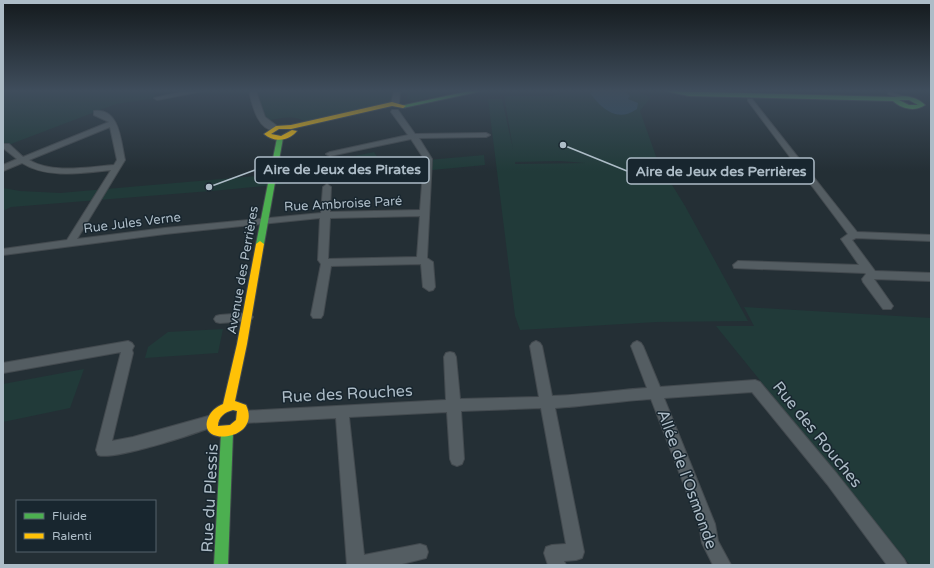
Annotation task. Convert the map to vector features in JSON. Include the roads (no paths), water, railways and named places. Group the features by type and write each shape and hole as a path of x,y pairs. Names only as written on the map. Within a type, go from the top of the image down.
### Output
{"street":[{"path":"70,243 115,167 121,160 113,123 107,118"},
{"path":"261,118 266,124 274,128"},
{"path":"292,129 289,135 280,138 271,137 267,134 274,128 283,126 292,129 348,118"},
{"path":"400,118 428,159 422,260"},
{"path":"764,118 854,235"},
{"path":"3,168 113,123"},
{"path":"330,154 413,136 486,134"},
{"name":"Avenue des Perrières","path":"228,406 247,317 280,138"},
{"path":"6,146 23,160 32,165 53,170 80,170 115,167"},
{"path":"695,173 810,176"},
{"path":"317,315 326,263 323,260 327,187"},
{"name":"Rue Ambroise Paré","path":"264,221 325,215 424,213"},
{"name":"Rue Jules Verne","path":"3,252 264,221"},
{"path":"870,272 846,239 854,235 929,240"},
{"path":"326,263 422,260 428,262 429,286"},
{"path":"738,265 931,276"},
{"path":"870,272 867,279 887,306"},
{"path":"220,319 247,317"},
{"path":"536,346 576,552 552,553 557,565"},
{"path":"637,346 656,392"},
{"path":"3,368 127,350 104,450 133,444 212,421 217,412 228,406 238,406 242,408 244,417 238,427 227,433 215,431 212,421"},
{"path":"450,357 452,405 457,459"},
{"name":"Rue des Rouches","path":"244,417 452,405 593,400 612,396 656,392 755,386 832,479 898,565"},
{"name":"Allée de l'Osmonde","path":"656,392 707,524 710,544 722,565"},
{"path":"342,412 356,565 420,552"},
{"name":"Rue du Plessis","path":"221,565 227,433"}],"place":[{"name":"Aire de Jeux des Perrières","path":"563,145"},
{"name":"Aire de Jeux des Pirates","path":"209,187"}]}
